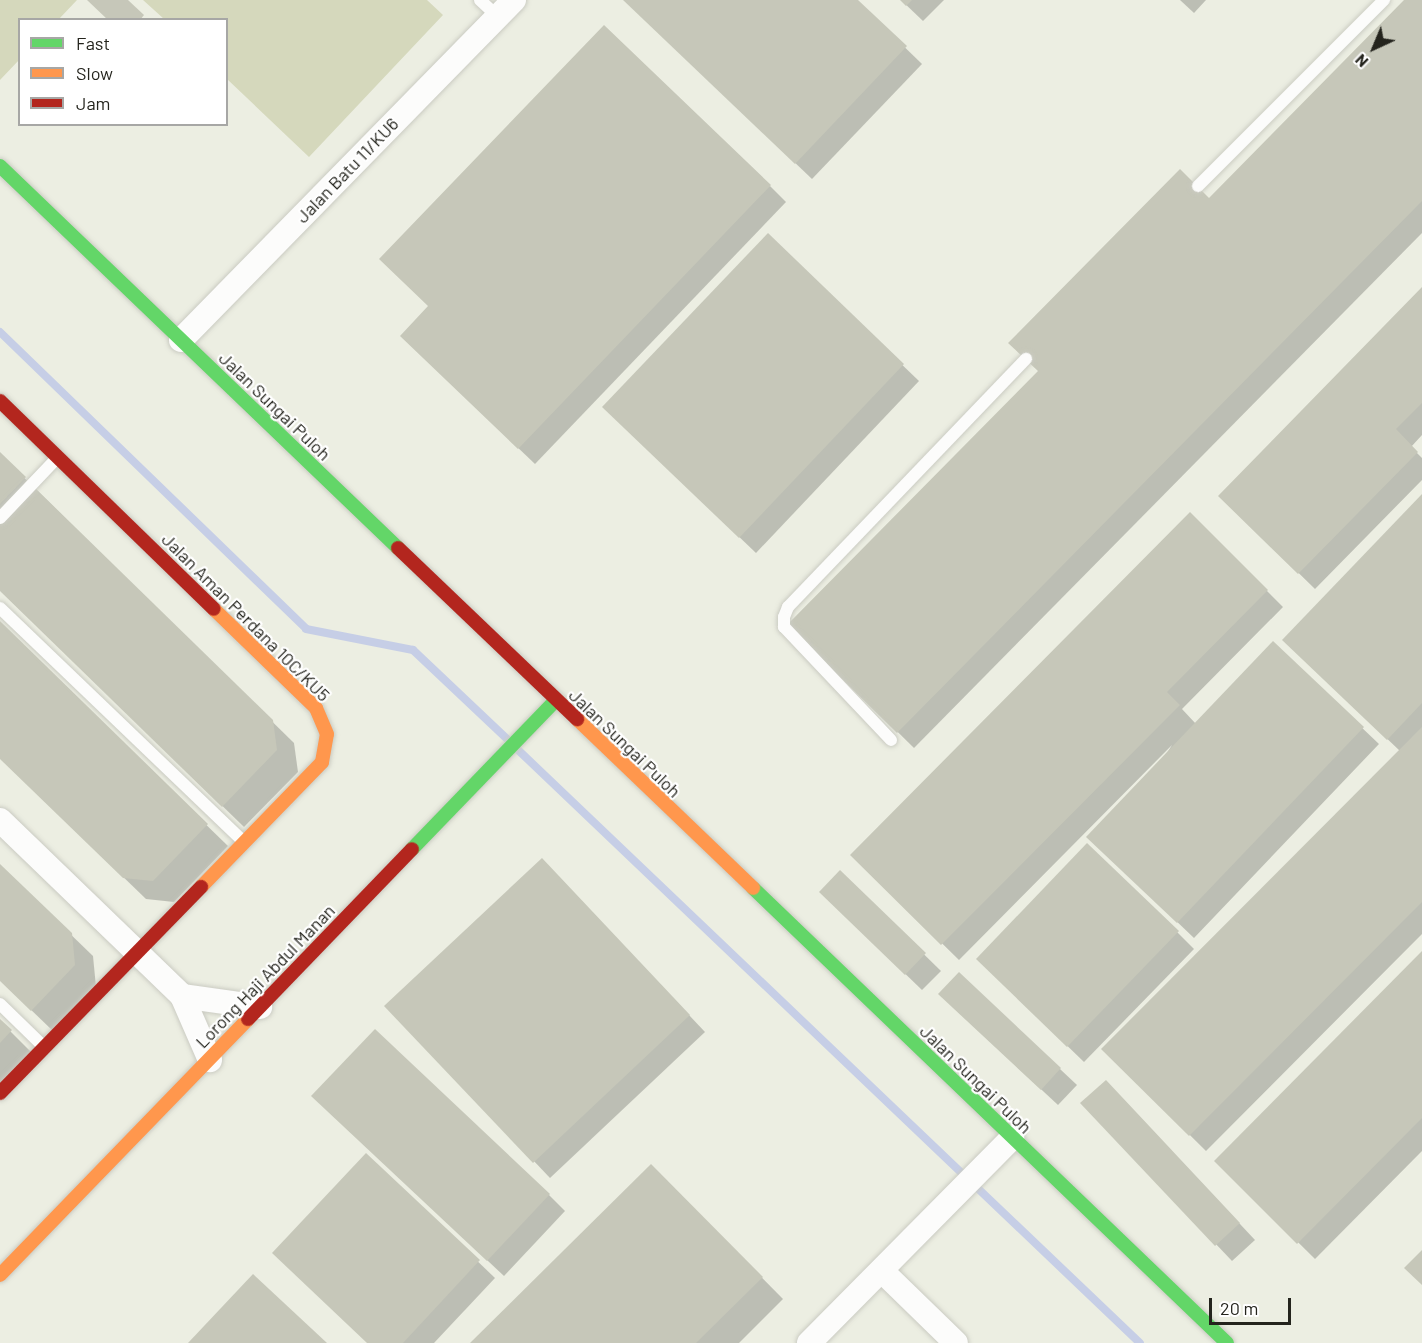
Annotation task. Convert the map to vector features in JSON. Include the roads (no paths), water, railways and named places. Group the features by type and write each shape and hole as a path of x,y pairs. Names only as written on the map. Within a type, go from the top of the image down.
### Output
{"street":[{"name":"Jalan Batu 11/KU6","path":"181,340 506,8"},
{"name":"Jalan Sungai Puloh","path":"0,166 555,701 1227,1343"},
{"name":"Jalan Aman Perdana 10C/KU5","path":"0,401 316,708 327,734 322,762 245,843 136,950 0,1093"},
{"name":"Lorong Haji Abdul Manan","path":"0,1275 497,764 555,701"},
{"path":"0,820 182,996 210,1060"},
{"path":"182,996 260,1007"},
{"path":"810,1343 1012,1138"},
{"path":"882,1271 956,1343"}],"lane":[{"path":"480,0 506,8"},
{"path":"1198,186 1384,0"},
{"path":"891,740 784,627 783,617 788,607 1026,359"},
{"path":"0,518 58,457"},
{"path":"0,608 245,843"},
{"path":"0,1004 44,1047"}],"waterway":[{"path":"0,332 306,629 413,650 507,739"},
{"path":"516,748 1140,1343"}]}
